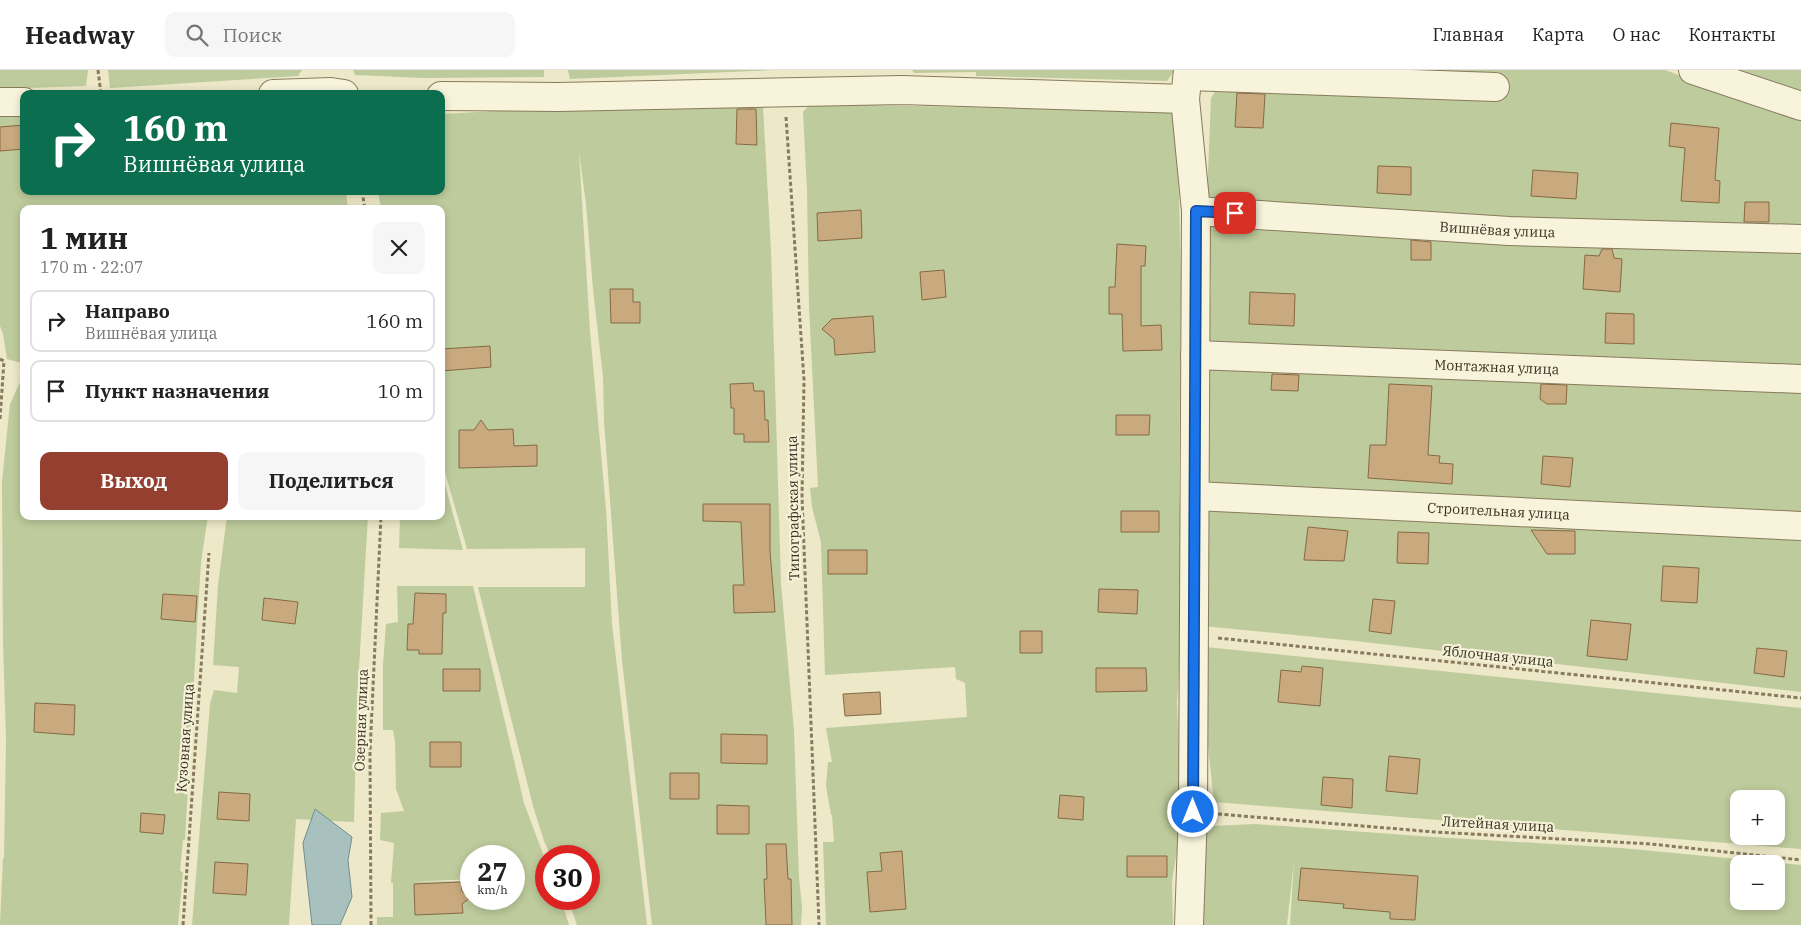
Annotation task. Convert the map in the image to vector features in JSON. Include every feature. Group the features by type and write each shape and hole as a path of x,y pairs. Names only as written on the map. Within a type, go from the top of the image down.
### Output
{"street":[{"path":"1693,70 1801,106"},
{"path":"1187,82 1196,211 1193,812 1189,925"},
{"path":"445,96 558,97 1187,82 1495,87"},
{"path":"0,102 20,102"},
{"name":"Вишнёвая улица","path":"1196,211 1509,231 1801,239"},
{"name":"Монтажная улица","path":"1194,355 1801,379"},
{"name":"Строительная улица","path":"1195,496 1801,526"}],"path":[{"path":"98,70 100,90"},
{"name":"Типографская улица","path":"785,92 804,380 802,497 818,925"},
{"path":"0,418 2,360"},
{"name":"Озерная улица","path":"371,925 370,752 380,520"},
{"name":"Кузовная улица","path":"183,925 210,553"},
{"name":"Яблочная улица","path":"1193,635 1801,698"},
{"name":"Литейная улица","path":"1193,812 1435,832 1651,844 1801,860"}],"green space":[{"path":"0,70 88,70 86,86 0,89"},
{"path":"108,70 302,70 298,76 110,88"},
{"path":"353,70 544,70 544,77 423,78 355,75"},
{"path":"568,70 773,70 570,79"},
{"path":"912,70 1174,71 1167,81 976,76 976,72 914,73"},
{"path":"1242,70 1665,70 1717,89 1801,114 1801,232 1274,210 1207,198 1211,98 1218,87 1506,95 1510,84 1436,77"},
{"path":"1723,70 1801,70 1801,97"},
{"path":"810,104 1165,111 1177,115 1181,279 1179,493 1181,534 1180,657 1177,703 1181,796 1179,838 1172,881 1173,925 826,925 823,842 834,842 832,815 826,786 828,762 832,762 826,728 967,717 965,683 956,679 955,667 825,675 821,542 812,507 810,488 818,487 809,307 807,190 803,112"},
{"path":"573,107 763,107 771,250 781,583 794,731 799,877 802,908 801,925 652,925 622,660 604,421 603,377 579,152 590,331 606,509 612,624 647,925 577,925 572,910 600,910 600,845 546,845 533,806 478,587 585,587 585,548 467,549 445,472 445,205 380,205 379,195 445,195 445,114"},
{"path":"20,110 20,195 346,195 348,205 20,205 20,362 7,359 0,326 0,111"},
{"path":"1207,223 1801,246 1801,371 1216,345 1209,339 1211,285"},
{"path":"1206,369 1801,390 1801,515 1214,484 1204,480"},
{"path":"20,382 20,520 207,520 201,562 185,840 183,840 180,871 183,872 178,925 0,925 3,858 14,859 4,858 6,740 2,482 10,404"},
{"path":"445,485 463,550 399,548 400,520 445,520"},
{"path":"1209,505 1801,536 1801,692 1355,641 1203,626 1204,510"},
{"path":"226,520 368,520 357,702 354,822 296,819 289,925 192,925 210,704 214,690 237,693 239,667 213,665 218,585"},
{"path":"397,586 473,586 524,803 540,845 535,845 535,910 564,910 569,925 377,925 377,917 393,917 393,883 391,883 394,843 380,840 381,813 404,811 396,789 393,730 383,730 383,665 386,624 398,622"},
{"path":"1206,647 1801,708 1801,849 1751,845 1785,845 1785,790 1730,790 1730,843 1214,802 1204,708"},
{"path":"1255,824 1621,848 1730,858 1730,910 1785,910 1785,863 1801,865 1801,925 1290,925 1294,860 1287,925 1201,925 1205,837 1211,826"}],"water":[{"path":"315,809 352,837 348,860 352,897 340,925 312,925 303,843"}],"building":[{"path":"1237,93 1265,94 1263,128 1235,127"},
{"path":"737,109 756,109 757,145 736,144"},
{"path":"1671,123 1719,128 1715,180 1720,181 1719,203 1681,201 1685,148 1669,146"},
{"path":"20,125 20,149 0,151 0,127"},
{"path":"1378,166 1411,167 1411,195 1377,193"},
{"path":"1533,170 1578,173 1576,199 1531,196"},
{"path":"1745,202 1769,202 1769,222 1744,222"},
{"path":"861,210 862,238 818,241 817,213"},
{"path":"1411,240 1431,242 1431,260 1411,260"},
{"path":"1117,244 1146,246 1145,266 1141,266 1141,326 1161,325 1162,350 1123,351 1122,314 1109,314 1109,287 1115,287"},
{"path":"1602,249 1612,249 1614,258 1622,259 1620,292 1583,289 1585,255 1599,256"},
{"path":"944,270 946,297 922,300 920,272"},
{"path":"610,289 633,289 633,302 640,302 640,323 611,323"},
{"path":"1250,292 1295,294 1294,326 1249,324"},
{"path":"1606,313 1634,314 1634,344 1605,343"},
{"path":"873,316 875,352 835,355 834,339 822,329 832,319"},
{"path":"490,346 491,367 445,371 445,349"},
{"path":"1272,374 1299,375 1298,391 1271,390"},
{"path":"753,383 754,391 764,391 765,420 768,420 769,442 744,442 744,434 734,434 734,408 731,408 730,384"},
{"path":"1389,384 1432,386 1428,455 1440,456 1439,463 1453,464 1452,484 1368,478 1370,445 1386,445"},
{"path":"1541,384 1567,385 1566,404 1547,404 1540,399"},
{"path":"1116,415 1150,415 1149,435 1116,435"},
{"path":"481,420 488,430 513,429 514,446 537,445 537,466 459,468 459,430 474,430"},
{"path":"1543,456 1573,458 1570,487 1541,484"},
{"path":"703,504 770,504 770,551 775,612 734,613 733,585 744,585 741,522 703,521"},
{"path":"1121,511 1159,511 1159,532 1121,532"},
{"path":"1308,527 1348,531 1344,561 1304,560"},
{"path":"1531,530 1575,531 1575,554 1547,554"},
{"path":"1398,532 1429,533 1428,564 1397,563"},
{"path":"828,550 867,550 867,574 828,574"},
{"path":"1663,566 1699,568 1697,603 1661,601"},
{"path":"1099,589 1138,590 1137,614 1098,612"},
{"path":"415,593 446,594 446,613 443,613 442,654 419,654 419,650 407,650 408,624 413,624"},
{"path":"163,594 197,596 195,622 161,619"},
{"path":"264,598 298,602 295,624 262,620"},
{"path":"1373,599 1395,601 1391,634 1369,631"},
{"path":"1591,620 1631,624 1627,660 1587,656"},
{"path":"1020,631 1042,631 1042,653 1020,653"},
{"path":"1757,648 1787,651 1784,677 1754,673"},
{"path":"1302,666 1323,668 1320,706 1278,702 1281,670 1301,672"},
{"path":"1096,668 1146,668 1147,691 1096,692"},
{"path":"443,669 480,669 480,691 443,691"},
{"path":"880,692 881,714 845,716 843,694"},
{"path":"35,703 75,705 74,735 34,732"},
{"path":"721,734 767,735 767,764 721,763"},
{"path":"430,742 461,742 461,767 430,767"},
{"path":"1389,756 1420,759 1417,794 1386,791"},
{"path":"670,773 699,773 699,799 670,799"},
{"path":"1323,777 1353,779 1352,808 1321,805"},
{"path":"219,792 250,794 249,821 217,819"},
{"path":"1060,795 1084,797 1083,820 1058,818"},
{"path":"717,805 749,806 749,834 717,834"},
{"path":"141,813 165,815 163,834 140,832"},
{"path":"766,844 786,844 788,879 791,879 792,925 766,925 764,879 767,879"},
{"path":"902,851 906,909 870,912 867,872 882,871 880,853"},
{"path":"1127,856 1167,856 1167,877 1127,877"},
{"path":"215,862 248,864 246,895 213,893"},
{"path":"1301,868 1418,876 1415,920 1390,919 1390,912 1343,908 1344,904 1298,900"},
{"path":"460,882 460,910 463,910 463,913 415,915 414,884"}],"route":[{"path":"1193,812 1196,211 1235,213"}]}
